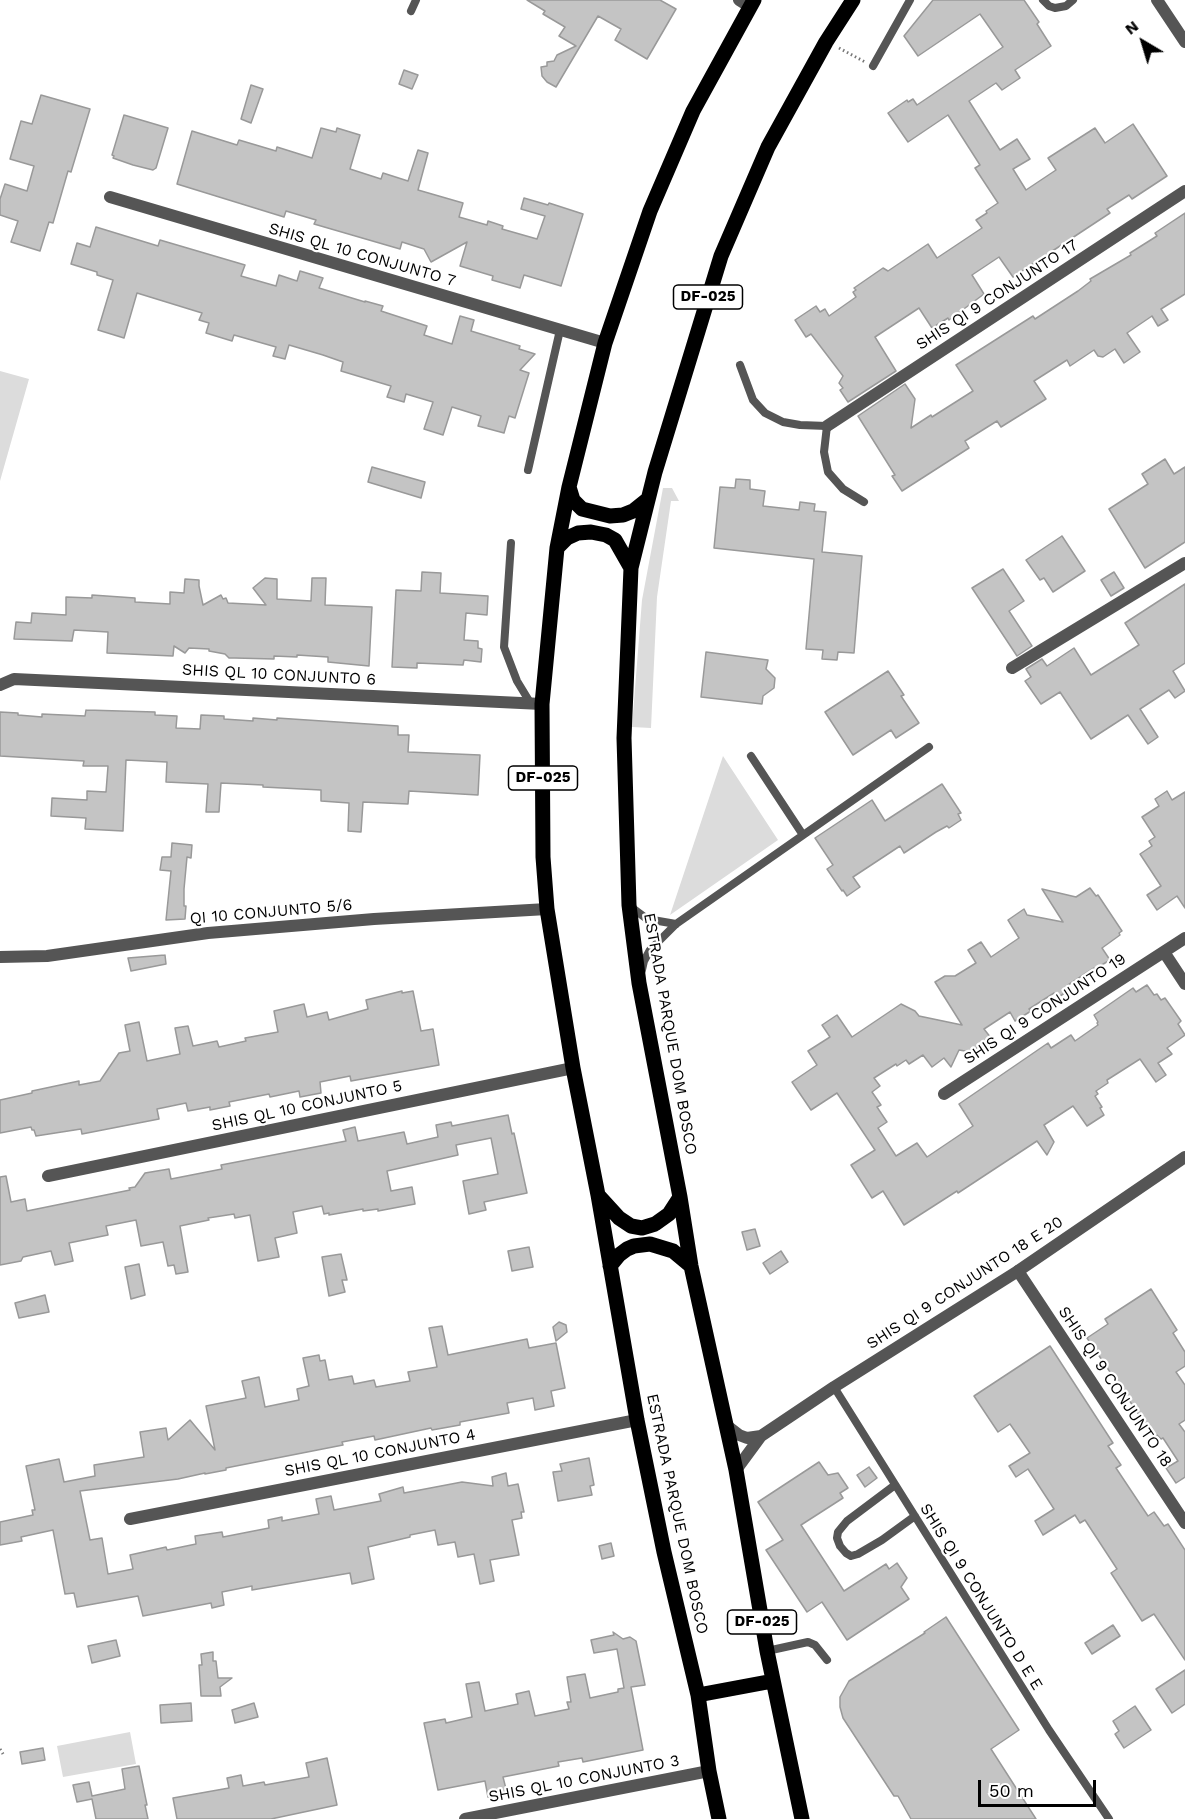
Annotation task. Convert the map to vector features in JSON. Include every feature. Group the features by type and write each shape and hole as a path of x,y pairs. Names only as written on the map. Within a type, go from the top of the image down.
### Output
{"main road":[{"name":"ESTRADA PARQUE DOM BOSCO","path":"802,1819 767,1651 736,1470 691,1266 639,983 629,905 624,738 631,568 655,472 721,256 768,147 826,42 853,0"},
{"name":"ESTRADA PARQUE DOM BOSCO","path":"719,1819 709,1771 698,1695 664,1552 637,1420 598,1195 573,1068 547,909 537,704 557,548 569,487 605,343 650,211 693,111 748,2"},
{"path":"569,487 573,500 582,509 610,516 623,516 648,499"},
{"path":"557,548 567,538 578,533 591,532 606,535 615,540 631,568"},
{"path":"598,1195 619,1218 631,1226 642,1228 655,1224 669,1214 680,1197"},
{"path":"610,1266 627,1249 650,1244 673,1251 691,1266"},
{"path":"698,1695 773,1681"}],"street":[{"path":"1157,0 1185,42"},
{"name":"SHIS QI 9 CONJUNTO 17","path":"827,426 1185,191"},
{"name":"SHIS QL 10 CONJUNTO 7","path":"110,197 605,343"},
{"path":"1012,669 1185,564"},
{"name":"SHIS QL 10 CONJUNTO 6","path":"0,685 14,679 537,704"},
{"name":"QI 10 CONJUNTO 5/6","path":"0,957 47,956 208,933 362,920 547,909"},
{"name":"SHIS QI 9 CONJUNTO 19","path":"944,1094 1185,938"},
{"path":"1164,952 1185,984"},
{"name":"SHIS QL 10 CONJUNTO 5","path":"48,1176 573,1068"},
{"name":"SHIS QI 9 CONJUNTO 18 E 20","path":"736,1470 761,1436 1018,1270 1185,1157"},
{"name":"SHIS QI 9 CONJUNTO 18","path":"1018,1270 1185,1522"},
{"name":"SHIS QL 10 CONJUNTO 4","path":"130,1519 637,1420"},
{"path":"726,1425 747,1438 761,1436"},
{"name":"SHIS QL 10 CONJUNTO 3","path":"465,1819 709,1771"}],"lane":[{"path":"411,11 416,0"},
{"path":"873,66 910,0"},
{"path":"1043,0 1055,8 1066,6 1073,0"},
{"path":"528,470 560,330"},
{"path":"740,365 753,400 765,413 783,422 827,426 824,452 828,471 843,489 864,502"},
{"path":"511,543 504,647 517,681 537,704"},
{"path":"639,983 647,955 676,924 929,747"},
{"path":"751,756 803,835"},
{"path":"629,905 647,919 676,924"},
{"name":"SHIS QI 9 CONJUNTO D E E","path":"834,1387 1049,1730 1108,1819"},
{"path":"895,1485 847,1521 838,1532 837,1538 840,1546 851,1556 858,1554 915,1516"},
{"path":"767,1651 808,1642 815,1645 827,1660"}],"path":[{"path":"826,42 873,66"},
{"path":"0,1749 3,1754"}],"shaded area":[{"path":"0,371 29,379 0,481"},
{"path":"663,488 672,488 679,501 671,501 657,597 651,728 632,727 642,600"},
{"path":"723,756 778,840 670,915"},
{"path":"130,1732 136,1764 63,1777 57,1746"}],"building":[{"path":"527,0 660,0 676,9 647,59 615,40 621,29 598,16 556,87 542,76 541,67 547,66 547,62 554,61 557,55 576,46 559,36 565,27 543,14 545,11"},
{"path":"933,0 1024,0 1051,46 1015,70 1020,78 1002,90 996,83 969,101 1000,150 1017,139 1030,159 1013,169 1026,190 1056,170 1048,158 1095,128 1105,143 1133,124 1167,176 1132,199 1129,195 1107,209 1110,213 1013,277 999,257 972,275 984,294 949,320 948,318 932,328 919,308 875,337 896,371 848,402 840,390 843,388 839,383 843,376 811,334 806,337 795,320 816,306 820,312 825,309 829,316 856,297 853,292 856,290 854,288 883,268 888,271 928,244 937,258 982,228 976,220 998,203 975,168 980,165 948,115 908,142 888,113 907,100 908,102 913,99 917,105 1003,47 980,14 918,56 904,36"},
{"path":"404,70 418,75 412,89 399,84"},
{"path":"251,85 263,89 251,123 241,119"},
{"path":"41,95 90,109 71,172 68,171 53,223 49,222 40,251 11,242 18,221 0,215 0,199 5,184 27,191 34,166 10,159 21,121 32,124"},
{"path":"124,115 168,128 156,168 153,170 113,158"},
{"path":"321,128 336,132 337,128 360,135 350,169 381,179 383,173 408,181 418,150 428,153 418,190 463,203 459,217 487,225 488,221 503,226 502,229 537,239 545,216 521,209 524,198 583,214 561,286 524,275 520,288 492,280 493,276 460,266 467,242 431,262 424,249 402,242 400,249 314,224 316,220 286,211 284,217 177,184 192,131 237,145 239,140 276,151 277,147 312,158"},
{"path":"1185,213 1185,294 1161,309 1168,320 1158,326 1152,316 1127,333 1140,352 1124,363 1115,349 1103,357 1098,356 1094,350 1070,366 1067,360 1034,381 1046,399 1001,427 997,421 965,441 969,448 902,491 892,476 895,475 858,416 905,384 915,399 911,428 931,415 932,417 973,391 956,365 1033,316 1035,319 1078,291 1091,281 1090,279 1131,255 1130,253 1157,236 1155,233"},
{"path":"96,227 158,246 160,240 245,265 241,276 276,286 279,275 297,281 300,271 323,278 319,288 383,306 381,311 427,326 424,335 452,344 460,316 474,320 471,331 520,346 519,349 535,354 520,370 529,373 515,418 509,416 504,433 478,426 481,416 452,407 443,435 424,429 433,402 406,394 404,402 387,397 391,386 341,371 343,362 323,355 289,345 285,359 273,356 276,347 234,335 232,341 206,333 209,323 199,320 202,313 137,293 124,338 98,330 113,280 71,264 77,243 90,247"},
{"path":"1165,459 1174,474 1185,467 1185,542 1145,568 1109,509 1148,484 1142,474"},
{"path":"372,467 425,482 421,498 368,482"},
{"path":"736,479 750,480 750,489 765,491 763,506 799,510 800,502 815,504 814,511 826,512 822,552 862,556 854,653 838,652 837,660 822,659 823,650 806,649 814,559 714,548 720,487 735,488"},
{"path":"1062,536 1085,571 1053,592 1044,578 1040,580 1026,560"},
{"path":"1003,569 1024,601 1009,611 1032,646 1017,656 972,588"},
{"path":"422,572 441,573 440,593 488,596 487,615 466,613 464,640 478,641 478,648 482,649 481,662 464,660 463,665 417,663 417,668 392,667 396,590 421,591"},
{"path":"1114,572 1124,588 1111,596 1101,580"},
{"path":"265,578 277,579 277,599 311,601 312,578 326,578 325,605 372,607 369,666 328,662 328,657 297,655 297,657 274,656 274,659 229,658 225,654 209,651 209,649 189,648 185,653 174,646 173,656 107,653 108,632 74,630 72,641 14,639 16,622 31,623 32,613 66,615 66,597 92,598 92,595 135,598 135,602 170,604 170,592 184,593 185,579 199,580 203,605 221,595 228,603 266,605 253,588"},
{"path":"1185,584 1185,663 1173,671 1185,691 1175,698 1169,690 1140,709 1158,737 1148,744 1128,715 1091,739 1060,692 1041,704 1025,681 1031,677 1026,669 1042,659 1047,666 1074,648 1091,675 1139,645 1125,623"},
{"path":"706,652 768,660 766,669 775,678 774,688 763,696 762,704 701,697"},
{"path":"888,671 919,723 896,738 891,730 853,755 825,712"},
{"path":"86,710 155,712 155,715 177,716 176,728 200,729 201,715 253,721 253,718 277,720 277,718 398,726 398,735 409,735 408,752 480,755 478,795 409,791 408,804 363,802 361,832 348,831 349,803 321,801 321,790 221,783 219,812 206,812 208,784 166,782 167,762 126,760 123,831 85,829 86,818 51,816 52,798 87,800 87,791 106,792 108,766 83,766 84,761 0,756 0,712 42,717 42,714 85,716"},
{"path":"942,784 961,813 958,814 961,820 949,828 947,826 936,832 904,853 900,846 853,877 860,887 847,896 827,869 833,865 815,838 872,800 885,821"},
{"path":"1167,791 1172,800 1185,792 1185,908 1177,896 1157,910 1147,895 1161,886 1140,854 1152,846 1149,841 1155,837 1142,817 1159,806 1155,799"},
{"path":"172,843 192,845 191,858 187,857 184,889 185,919 166,920 171,871 160,870 162,857 171,857"},
{"path":"1090,888 1096,896 1098,895 1122,931 1102,948 1110,960 1068,985 1071,989 1057,998 1054,993 1015,1021 1010,1012 984,1029 991,1038 971,1052 959,1050 951,1067 944,1058 932,1067 923,1055 909,1064 906,1060 897,1066 896,1064 874,1078 880,1086 872,1092 881,1105 877,1107 887,1122 878,1128 896,1156 917,1143 927,1157 973,1126 959,1104 1048,1043 1051,1048 1071,1035 1075,1041 1098,1025 1094,1015 1133,988 1136,992 1147,985 1154,995 1157,994 1161,1000 1165,998 1181,1021 1178,1024 1185,1035 1167,1048 1172,1054 1158,1063 1166,1075 1156,1082 1140,1059 1107,1080 1108,1083 1096,1091 1098,1094 1095,1096 1104,1115 1087,1126 1073,1106 1044,1125 1054,1142 1047,1155 1037,1141 904,1225 883,1191 872,1198 851,1165 875,1150 837,1093 811,1110 792,1082 817,1065 808,1051 830,1037 822,1025 837,1015 852,1037 901,1004 915,1011 919,1016 962,1025 935,982 945,976 955,976 976,963 968,950 981,942 991,957 1019,938 1008,920 1024,909 1027,915 1063,922 1042,889 1076,897"},
{"path":"165,955 166,964 131,971 128,958"},
{"path":"402,991 402,993 413,991 421,1031 433,1029 439,1065 351,1081 350,1076 320,1082 321,1093 300,1097 299,1091 270,1097 269,1094 229,1102 230,1106 210,1110 210,1107 188,1111 186,1103 157,1109 159,1119 82,1134 81,1129 36,1136 31,1127 0,1133 0,1100 79,1081 79,1085 100,1081 119,1053 130,1051 125,1025 139,1022 147,1061 180,1054 175,1028 188,1026 193,1046 217,1041 219,1047 246,1041 245,1038 278,1032 274,1011 304,1004 307,1017 327,1012 329,1020 368,1009 366,1000"},
{"path":"508,1115 527,1193 484,1202 486,1210 469,1214 463,1181 498,1174 491,1138 456,1145 458,1155 387,1171 391,1191 412,1187 415,1204 378,1211 378,1209 363,1211 363,1209 329,1215 329,1213 324,1214 322,1206 293,1212 297,1233 275,1238 279,1257 258,1261 250,1215 235,1218 234,1214 180,1226 188,1272 176,1274 174,1265 168,1266 163,1242 141,1246 136,1220 106,1226 108,1235 69,1243 73,1261 55,1265 51,1251 0,1265 0,1177 6,1176 11,1202 25,1199 27,1211 130,1190 129,1188 135,1187 145,1173 169,1169 171,1179 222,1169 221,1165 346,1141 343,1130 355,1127 358,1141 404,1132 407,1144 438,1137 436,1125 451,1122 452,1126"},
{"path":"755,1229 760,1246 747,1250 742,1232"},
{"path":"529,1247 533,1267 512,1271 508,1251"},
{"path":"781,1251 788,1262 770,1274 763,1263"},
{"path":"341,1254 347,1280 342,1280 345,1292 329,1296 322,1257"},
{"path":"139,1264 145,1295 131,1299 125,1267"},
{"path":"1151,1289 1177,1330 1173,1333 1185,1352 1185,1366 1176,1372 1185,1385 1185,1420 1179,1424 1185,1432 1185,1477 1176,1483 1166,1468 1178,1461 1163,1438 1157,1435 1154,1437 1087,1338 1108,1324 1105,1319"},
{"path":"45,1295 49,1312 19,1318 15,1303"},
{"path":"559,1322 566,1325 567,1332 556,1341 553,1327"},
{"path":"442,1326 448,1355 527,1339 529,1348 556,1343 565,1388 551,1391 554,1406 535,1410 533,1398 507,1403 509,1413 460,1422 460,1425 432,1430 431,1428 375,1440 374,1436 342,1442 343,1445 178,1479 80,1491 90,1540 102,1538 108,1574 133,1569 130,1555 166,1547 167,1550 196,1544 195,1536 222,1532 223,1537 269,1528 268,1520 282,1517 282,1521 319,1514 316,1499 331,1496 334,1510 381,1501 379,1494 403,1487 404,1493 462,1482 493,1486 492,1477 506,1473 508,1486 518,1484 524,1512 521,1512 522,1518 512,1520 519,1555 490,1560 494,1581 480,1584 474,1554 458,1557 455,1542 438,1545 435,1530 368,1547 374,1579 352,1584 350,1573 252,1590 252,1586 222,1592 224,1605 212,1608 211,1603 143,1616 138,1596 77,1607 74,1593 65,1594 53,1530 21,1537 22,1541 0,1545 0,1522 33,1515 32,1510 35,1510 26,1466 59,1459 64,1482 95,1476 94,1465 144,1457 140,1432 166,1428 168,1440 190,1420 215,1450 206,1406 246,1398 242,1381 259,1377 265,1407 299,1400 297,1389 309,1386 303,1358 319,1355 320,1361 325,1360 329,1380 352,1376 354,1384 374,1380 376,1387 410,1381 408,1372 437,1367 429,1328"},
{"path":"1050,1346 1113,1443 1108,1446 1121,1465 1116,1468 1148,1516 1154,1512 1164,1526 1168,1524 1185,1550 1185,1660 1154,1614 1142,1621 1111,1573 1117,1569 1085,1520 1080,1523 1075,1515 1043,1535 1035,1521 1054,1509 1028,1469 1016,1477 1009,1466 1030,1453 1010,1424 998,1432 974,1396"},
{"path":"589,1458 594,1485 590,1486 592,1495 558,1501 553,1472 562,1471 560,1464"},
{"path":"819,1462 828,1475 838,1473 848,1488 840,1493 843,1498 801,1525 844,1591 886,1564 889,1569 897,1563 907,1578 901,1587 909,1599 847,1640 822,1602 807,1612 766,1550 783,1540 758,1502"},
{"path":"869,1467 877,1478 865,1487 857,1475"},
{"path":"611,1543 614,1556 602,1559 599,1546"},
{"path":"946,1617 1019,1730 991,1749 1036,1819 911,1819 898,1796 894,1796 843,1718 840,1697 849,1681"},
{"path":"1113,1625 1120,1636 1092,1654 1085,1643"},
{"path":"613,1632 623,1639 630,1637 636,1641 645,1685 631,1687 643,1750 583,1762 582,1758 558,1762 559,1766 503,1777 507,1793 488,1797 485,1781 438,1790 424,1723 445,1719 446,1723 472,1717 466,1684 479,1682 485,1711 518,1704 516,1694 529,1691 535,1716 569,1709 567,1702 571,1702 567,1677 585,1674 590,1698 618,1692 618,1689 624,1688 617,1649 594,1653 591,1640 614,1635"},
{"path":"116,1640 120,1656 92,1663 88,1646"},
{"path":"213,1652 218,1678 232,1678 220,1687 221,1696 201,1696 199,1665 202,1665 201,1654"},
{"path":"1185,1670 1185,1704 1172,1713 1156,1689"},
{"path":"191,1703 192,1721 161,1723 160,1705"},
{"path":"254,1703 258,1717 235,1723 232,1710"},
{"path":"1135,1706 1151,1730 1124,1748 1115,1734 1119,1731 1113,1721"},
{"path":"43,1748 45,1760 22,1764 20,1752"},
{"path":"327,1758 337,1805 271,1819 177,1819 173,1798 229,1788 227,1778 241,1775 243,1786 264,1782 265,1785 309,1777 306,1763"},
{"path":"139,1766 148,1819 96,1819 92,1799 77,1802 73,1785 89,1782 92,1796 125,1789 122,1769"}]}
